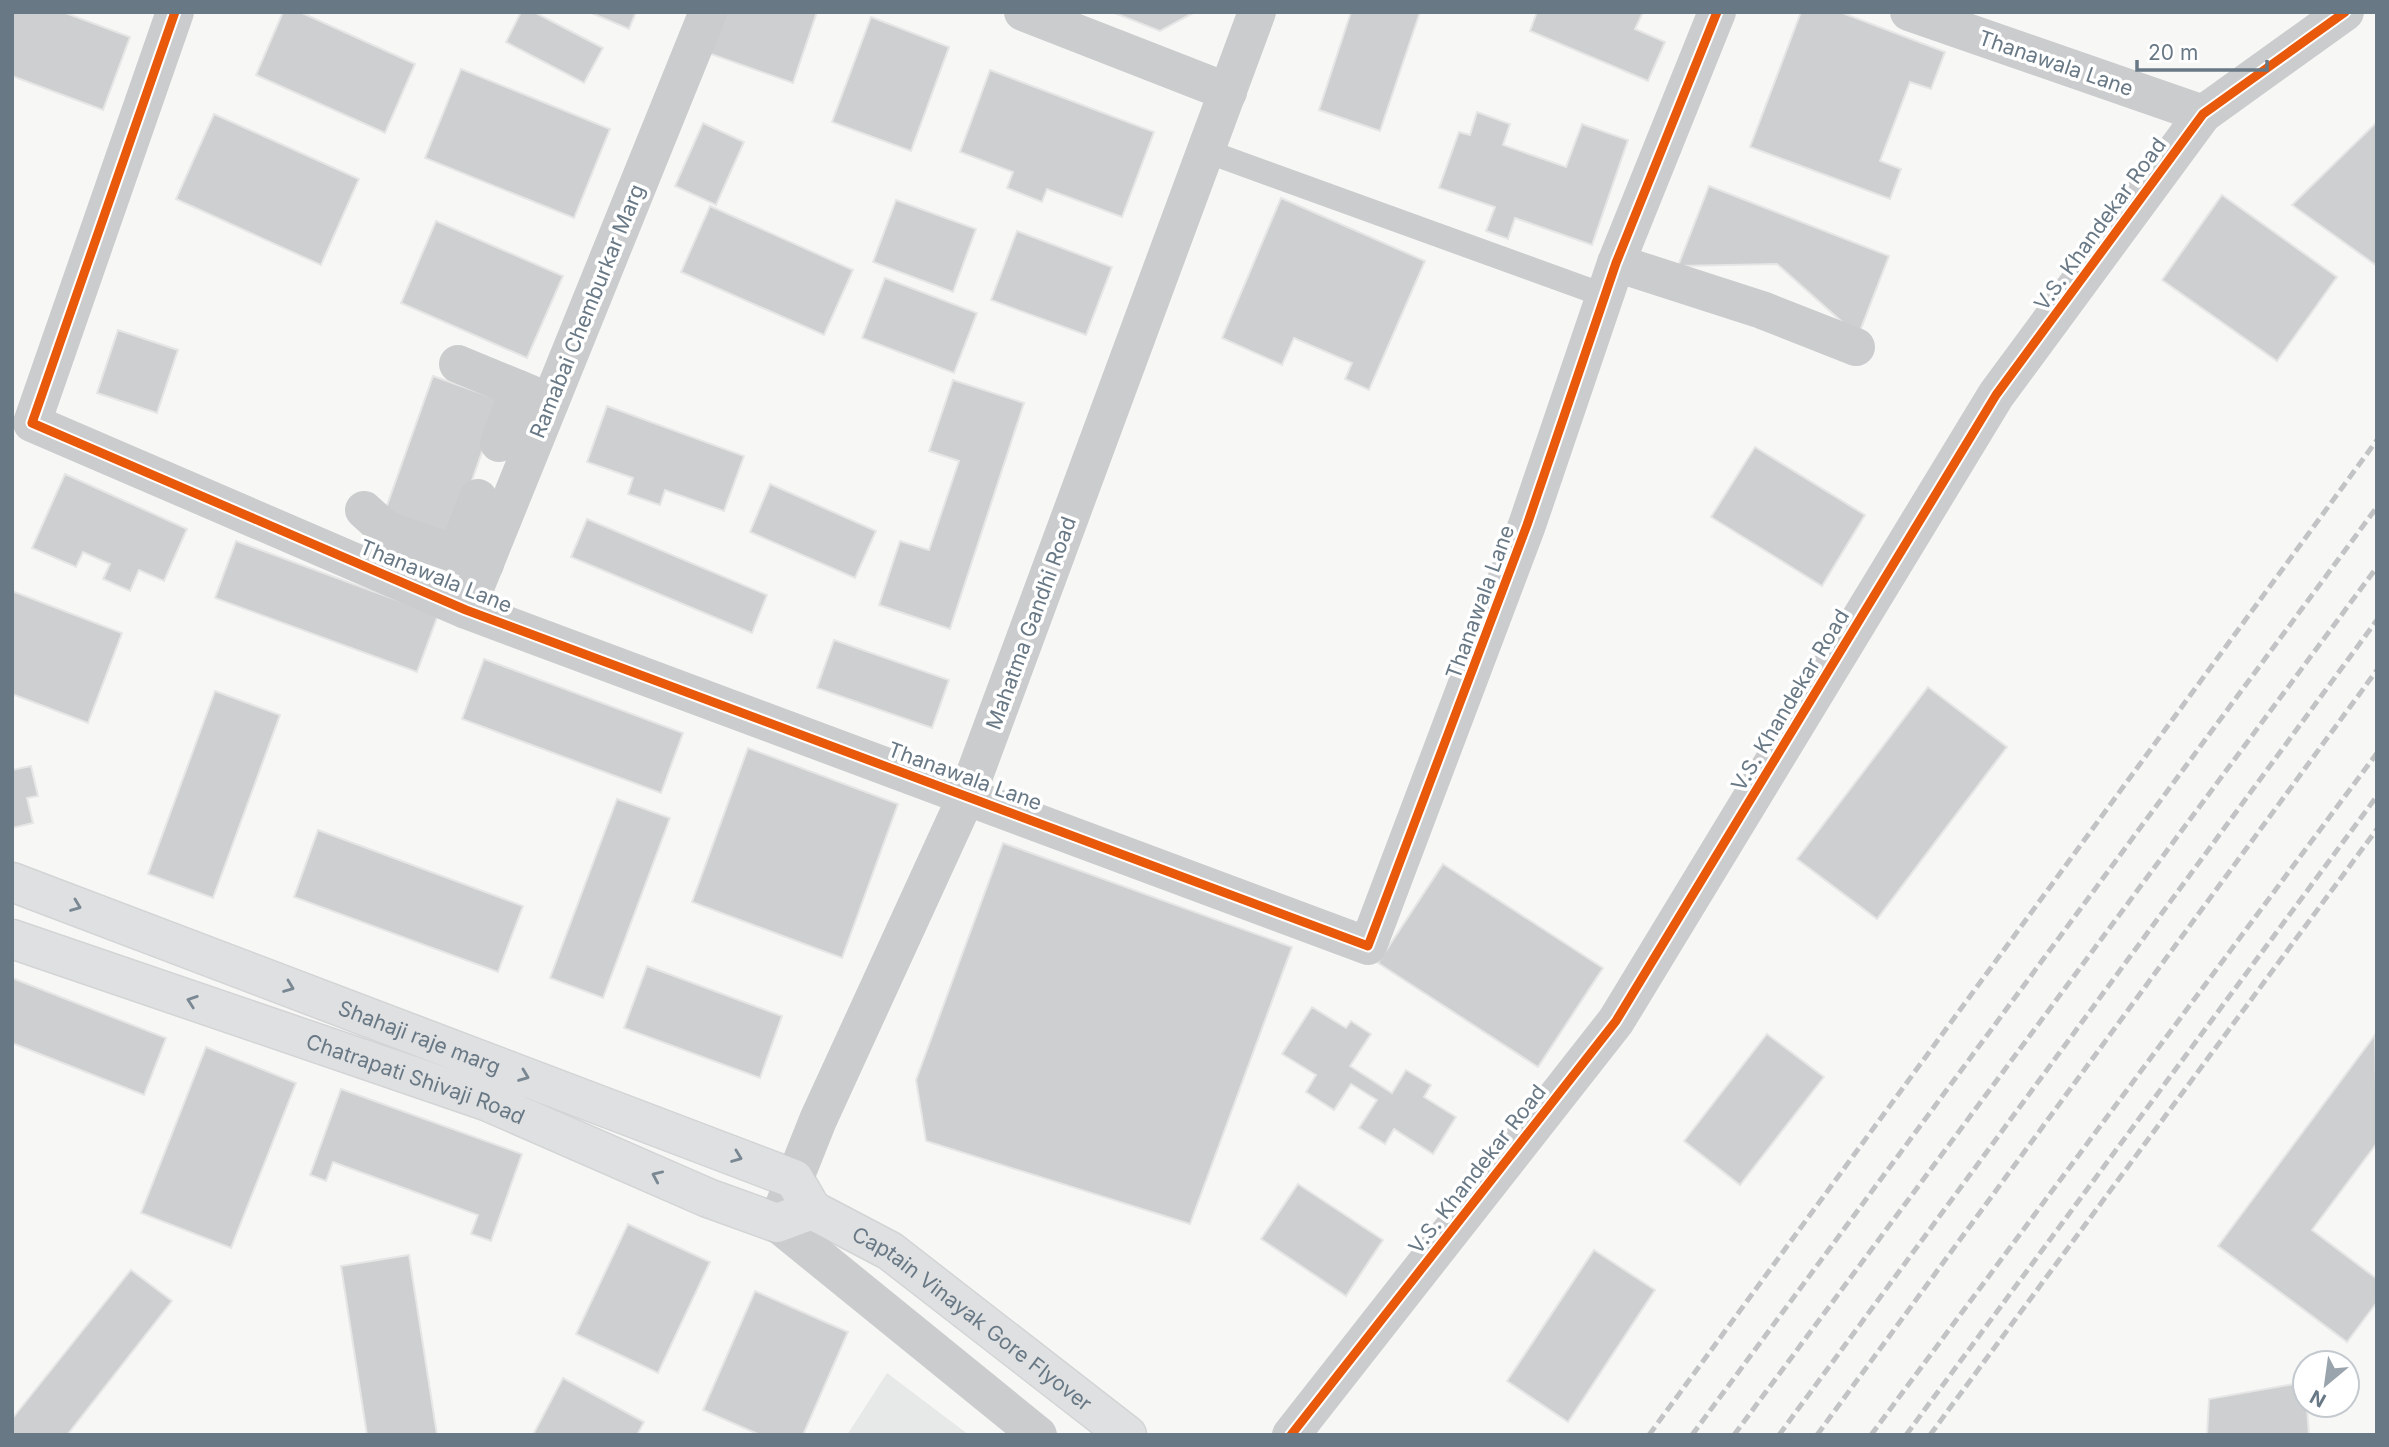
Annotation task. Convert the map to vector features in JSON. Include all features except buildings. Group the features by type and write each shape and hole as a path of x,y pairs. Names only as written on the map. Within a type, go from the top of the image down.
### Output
{"main road":[{"name":"Shahaji raje marg","path":"12,882 804,1208"},
{"name":"Chatrapati Shivaji Road","path":"12,939 486,1101 708,1198 804,1208"},
{"name":"Captain Vinayak Gore Flyover","path":"804,1208 906,1262 1127,1435"}],"street":[{"name":"Thanawala Lane","path":"175,12 32,423 466,610 1368,946 1522,538 1611,279 1717,12"},
{"name":"Ramabai Chemburkar Marg","path":"466,610 471,559 535,395 708,12"},
{"path":"1023,12 1228,92"},
{"name":"Mahatma Gandhi Road","path":"804,1208 967,795 1257,12"},
{"name":"Thanawala Lane","path":"1909,12 2203,114"},
{"name":"V.S. Khandekar Road","path":"1291,1435 1616,1021 1996,395 2203,114 2345,12"},
{"path":"1611,279 1762,310 1856,346"},
{"path":"458,364 535,395 499,443"},
{"path":"364,510 386,530 471,559 478,498"},
{"path":"804,1208 1038,1435"}],"lane":[{"path":"1206,151 1611,279"}],"shaded area":[{"path":"887,1373 969,1435 847,1435"}],"railway":[{"path":"1649,1435 2377,440"},
{"path":"1692,1435 2377,507"},
{"path":"1734,1435 2377,567"},
{"path":"1779,1435 2377,620"},
{"path":"1817,1435 2377,670"},
{"path":"1871,1435 2377,753"},
{"path":"1906,1435 2377,796"},
{"path":"1930,1435 2377,829"}],"cycle path":[{"path":"175,12 32,423 466,610 1368,946 1527,525 1616,263 1717,12"},
{"path":"1291,1435 1616,1021 1996,395 2203,114 2345,12"}]}
